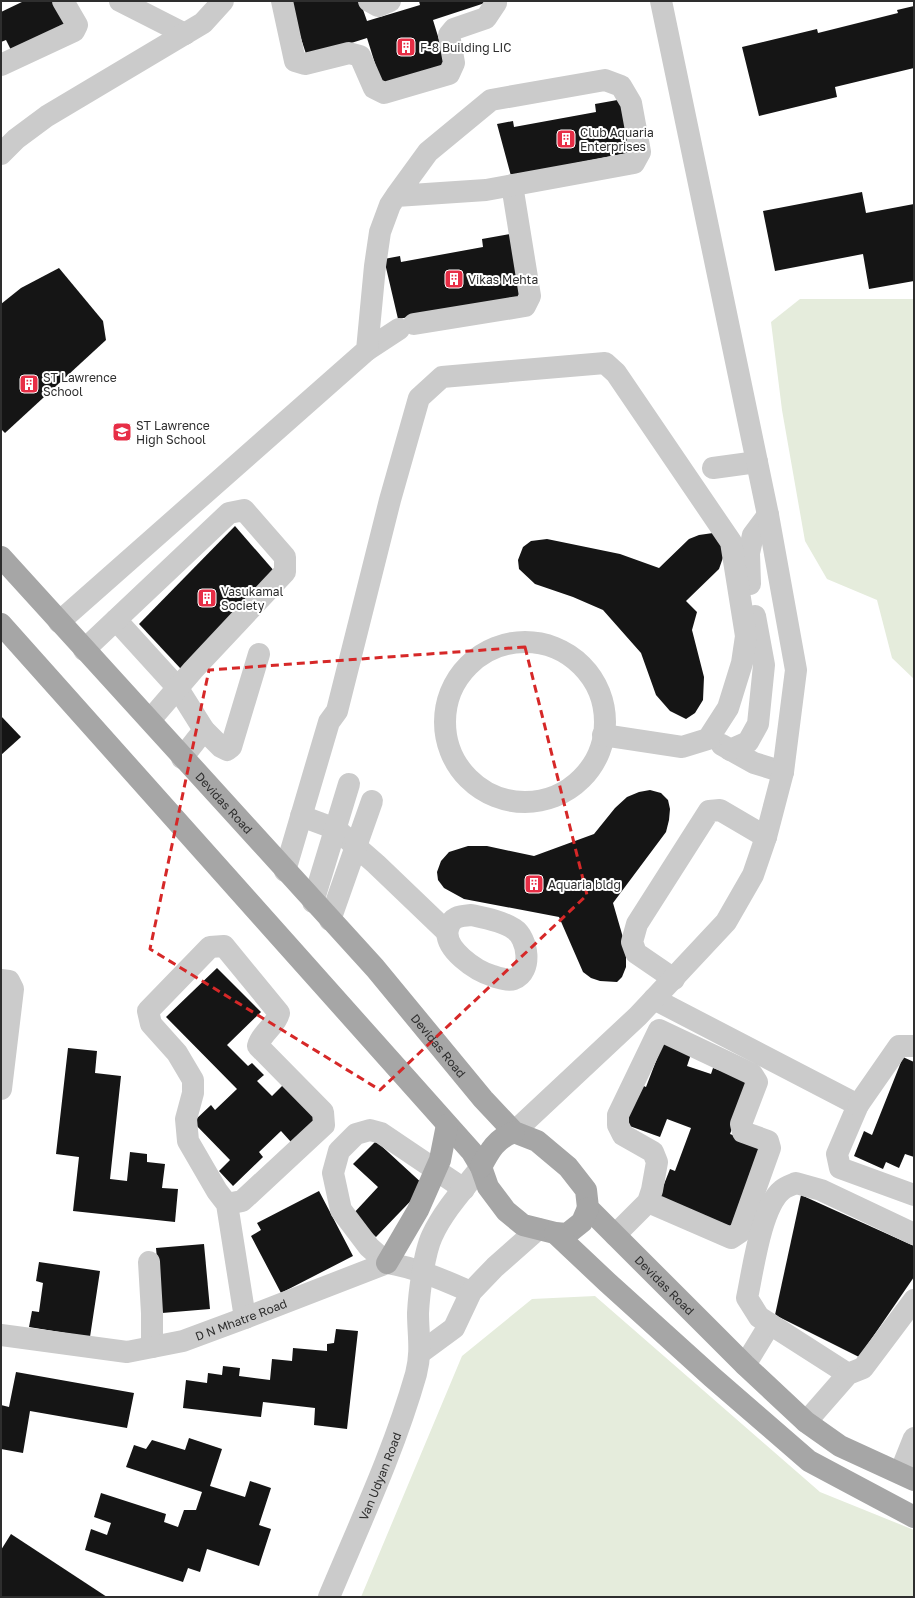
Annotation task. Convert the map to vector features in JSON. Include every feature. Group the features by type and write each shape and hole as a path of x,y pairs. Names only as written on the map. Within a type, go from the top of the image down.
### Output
{"main road":[{"name":"Devidas Road","path":"1,557 84,650 150,720 182,758 290,877 375,968 483,1099 514,1132 536,1141 568,1167 586,1190 588,1208 745,1366 806,1422 840,1446 907,1476"},
{"path":"1,624 472,1152 481,1167 488,1187 503,1208 523,1225 546,1231 568,1234 582,1222 588,1208"},
{"path":"387,1263 418,1210 436,1170 440,1160 448,1125"},
{"path":"481,1167 491,1149 504,1136 514,1132"},
{"path":"546,1231 607,1282 809,1461 914,1517"}],"street":[{"path":"1,65 74,31 77,25 64,1"},
{"path":"120,1 185,34"},
{"path":"1,154 16,139 48,116 203,23 223,1"},
{"path":"282,1 295,61 305,64 349,53 360,56 374,88 384,93 449,74 454,63 449,35 454,29 486,18 496,3 495,1"},
{"path":"369,1 378,6 390,1"},
{"path":"514,1132 638,1016 726,922 753,875 766,837 783,772 796,670 768,515 661,1"},
{"path":"367,350 375,266 380,232 390,205 396,196 428,152 491,100 604,80 621,86 631,102 640,152 634,163 486,190 396,196"},
{"path":"59,622 367,350 406,327 525,306 530,296 512,185"},
{"path":"290,877 307,818 329,722 337,711 390,500 419,398 442,377 605,363 616,373 731,542 746,636 742,664 728,708 708,739 682,747 603,735"},
{"path":"713,468 757,462"},
{"path":"84,650 229,513 244,510 285,557 285,572 177,687 150,720"},
{"path":"768,515 753,535 749,553 750,585 764,665 758,724 733,745 754,763 783,772"},
{"path":"116,620 177,687 204,730 221,747 227,750 231,747 259,654"},
{"path":"524,642 541,644 557,649 571,657 584,668 594,681 604,712 603,735 595,760 585,774 573,785 559,794 544,799 527,801 510,800 494,796 480,788 467,777 456,763 449,748 445,732 445,715 448,699 455,683 464,669 476,658 507,644 524,642"},
{"path":"182,758 204,730"},
{"path":"314,902 349,784"},
{"path":"330,920 372,801"},
{"path":"674,979 636,953 632,942 637,924 709,812 720,810 766,837"},
{"path":"307,818 336,829 447,932"},
{"path":"227,1204 242,1201 324,1125 323,1112 258,1046 259,1040 278,1020 280,1013 224,946 210,947 148,1011 151,1024 176,1053 193,1080 193,1093 186,1119 188,1141 217,1191 227,1204 245,1318"},
{"path":"1,980 9,981 13,989 1,1089"},
{"path":"654,999 858,1105"},
{"path":"638,1016 659,1030 752,1074 758,1082 741,1124 743,1132 768,1141 770,1148 740,1232 731,1238 648,1202"},
{"path":"615,1235 648,1202 652,1190 657,1162 653,1152 623,1135 618,1125 618,1115 659,1030"},
{"path":"914,1046 899,1046 858,1105 837,1154 840,1168 914,1196"},
{"path":"464,1189 381,1133 370,1130 356,1134 339,1151 333,1173 341,1210 369,1247 387,1263 424,1271 472,1292"},
{"name":"Van Udyan Road","path":"329,1597 391,1448 416,1373 420,1353 418,1314 424,1271 432,1237 442,1218 481,1167"},
{"path":"848,1374 758,1317 747,1298 764,1222 774,1198 782,1189 796,1183 821,1190 914,1234"},
{"path":"420,1353 454,1328 472,1292 495,1267 546,1231"},
{"path":"149,1262 152,1347"},
{"name":"D N Mhatre Road","path":"1,1335 126,1352 183,1341 387,1263"},
{"path":"806,1422 848,1374 863,1368 914,1300"},
{"path":"745,1366 770,1324"},
{"path":"907,1476 914,1438"}],"highlighted area":[{"path":"525,647 587,895 380,1090 150,949 209,670"}],"green space":[{"path":"800,299 914,299 914,679 892,658 877,600 827,579 805,541 782,410 771,322"},
{"path":"595,1296 820,1492 914,1530 914,1597 361,1597 462,1356 532,1299"}],"building":[{"path":"24,1 60,1 73,28 14,56 6,40 1,42 1,12"},
{"name":"F-8 Building LIC","path":"289,1 360,1 367,21 420,5 419,1 491,1 433,20 447,66 382,86 367,38 307,57"},
{"path":"914,6 914,68 835,87 837,97 759,116 742,47 817,29 818,33 898,13 897,10"},
{"name":"Club Aquaria Enterprises","path":"623,99 632,152 511,176 497,124 513,121 514,127 596,112 595,104"},
{"path":"862,192 866,213 914,204 914,281 869,289 863,254 775,271 763,211"},
{"name":"Vikas Mehta","path":"510,234 521,297 398,319 384,259 400,256 401,262 483,247 482,239"},
{"name":"ST Lawrence School","path":"59,268 103,321 106,340 5,433 1,429 1,304 21,288"},
{"name":"Vasukamal Society","path":"235,526 275,572 181,669 139,624"},
{"path":"713,533 726,549 719,569 686,601 697,612 692,630 704,677 703,700 695,713 686,719 670,711 656,695 641,653 603,610 573,597 535,584 519,569 518,560 523,547 531,541 547,539 620,554 659,568 689,539 699,535"},
{"path":"1,716 21,737 1,755"},
{"name":"Aquaria bldg","path":"650,790 661,793 668,800 670,809 669,820 666,832 613,903 624,941 626,955 626,967 622,977 617,982 600,981 591,978 583,972 559,917 464,899 444,888 438,880 437,872 441,861 449,852 468,846 487,846 534,856 594,834 615,808 627,797 639,792"},
{"path":"217,968 261,1012 227,1045 248,1066 252,1063 264,1075 257,1081 272,1096 286,1082 319,1116 291,1142 281,1131 259,1152 263,1157 233,1186 219,1171 230,1160 193,1122 211,1105 215,1110 237,1089 166,1017"},
{"path":"663,1043 691,1054 687,1066 711,1074 713,1068 750,1081 730,1134 766,1148 736,1228 657,1202 670,1169 675,1171 691,1128 667,1119 660,1137 624,1124 639,1084 646,1087"},
{"path":"68,1048 97,1051 95,1073 121,1076 110,1179 127,1181 130,1152 147,1154 147,1162 165,1164 162,1188 178,1189 175,1222 73,1211 79,1157 56,1154"},
{"path":"903,1057 914,1062 914,1157 905,1154 899,1168 886,1162 883,1169 854,1156 864,1131 872,1135"},
{"path":"376,1141 425,1186 376,1237 352,1215 378,1187 353,1164"},
{"path":"319,1191 353,1256 281,1293 251,1236 261,1230 257,1223"},
{"path":"801,1195 914,1246 914,1277 859,1357 775,1315"},
{"path":"204,1244 210,1309 162,1313 156,1248"},
{"path":"39,1262 100,1271 90,1337 29,1327 32,1311 39,1312 43,1283 36,1281"},
{"path":"336,1329 358,1331 347,1429 314,1425 315,1408 263,1402 261,1417 183,1408 186,1380 207,1383 208,1373 222,1375 223,1366 240,1368 239,1376 270,1380 272,1359 292,1361 293,1348 327,1351 327,1344 334,1343"},
{"path":"16,1372 134,1393 127,1428 30,1411 23,1453 1,1449 1,1405 9,1407"},
{"path":"189,1438 222,1449 210,1486 245,1497 250,1481 271,1488 259,1525 271,1529 259,1566 207,1549 200,1572 188,1568 183,1582 85,1550 91,1529 107,1535 111,1523 94,1517 101,1493 166,1514 164,1522 178,1527 184,1510 196,1510 202,1492 126,1467 134,1445 146,1449 152,1440 185,1450"},
{"path":"11,1534 107,1597 1,1597 1,1550"}],"place":[{"name":"F-8 Building LIC","path":"406,47"},
{"name":"Club Aquaria Enterprises","path":"566,139"},
{"name":"Vikas Mehta","path":"454,279"},
{"name":"ST Lawrence School","path":"29,384"},
{"name":"ST Lawrence High School","path":"122,432"},
{"name":"Vasukamal Society","path":"207,598"},
{"name":"Aquaria bldg","path":"534,884"}]}
